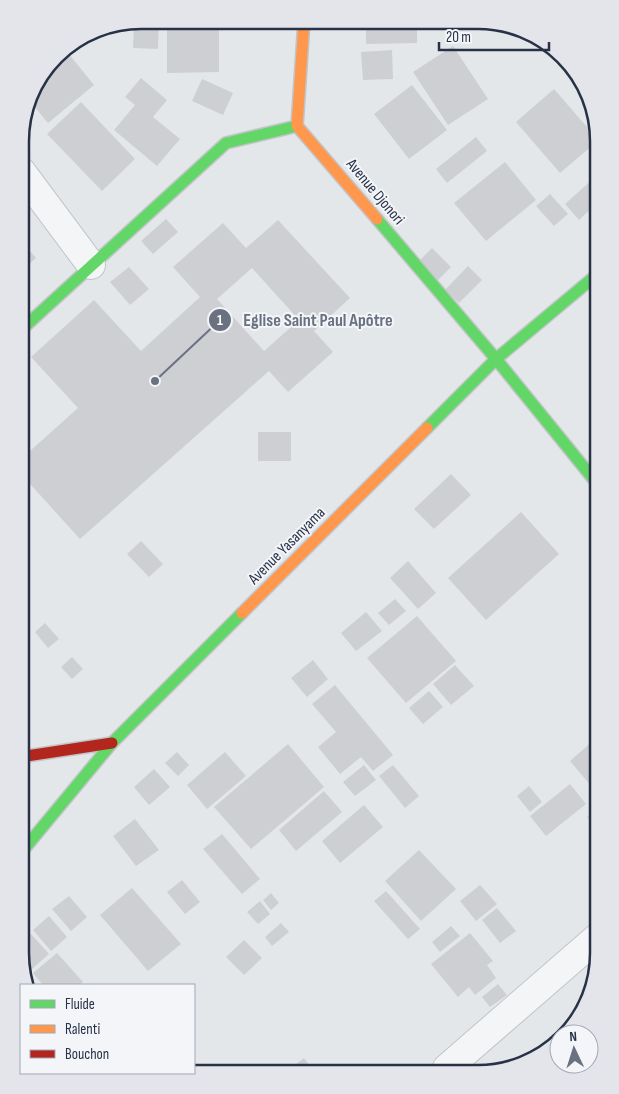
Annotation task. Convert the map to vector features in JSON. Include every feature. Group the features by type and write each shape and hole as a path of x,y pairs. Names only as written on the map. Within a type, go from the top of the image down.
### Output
{"street":[{"path":"29,323 226,143 297,126 303,29"},
{"name":"Avenue Djonori","path":"297,126 496,360 590,475"},
{"path":"29,182 91,265"},
{"name":"Avenue Yasanyama","path":"29,843 112,742 496,360 590,280"},
{"path":"29,756 112,742"},
{"path":"450,1065 590,943"}],"building":[{"path":"134,29 159,29 158,49 133,48"},
{"path":"167,29 219,29 219,72 167,73"},
{"path":"366,29 417,29 417,43 366,44"},
{"path":"453,46 488,99 448,125 413,72"},
{"path":"392,50 393,79 363,80 361,52"},
{"path":"70,55 94,85 48,123 35,107 37,98 52,73"},
{"path":"141,78 167,100 153,117 180,139 157,166 114,130 135,105 125,97"},
{"path":"202,79 233,93 223,115 192,101"},
{"path":"412,85 447,130 409,159 374,114"},
{"path":"554,89 589,130 590,148 560,173 516,122"},
{"path":"81,102 135,159 102,191 47,134"},
{"path":"476,137 487,151 447,183 436,169"},
{"path":"505,162 536,200 486,241 454,203"},
{"path":"590,182 590,210 579,220 565,204"},
{"path":"550,194 568,214 554,226 536,206"},
{"path":"166,219 178,232 153,254 141,241"},
{"path":"278,220 350,298 314,331 333,352 288,392 269,371 80,539 29,483 29,452 78,408 31,357 94,300 141,351 200,297 173,267 223,223 246,248","holes":["252,268 299,320 264,351 217,299"]},
{"path":"432,248 451,267 437,281 418,262"},
{"path":"29,250 36,258 29,264"},
{"path":"468,266 482,280 459,303 445,290"},
{"path":"129,267 149,289 130,305 110,282"},
{"path":"258,432 291,432 291,461 258,461"},
{"path":"451,474 471,495 434,529 414,509"},
{"path":"521,512 559,554 486,620 448,578"},
{"path":"141,541 163,564 149,577 127,554"},
{"path":"408,561 436,593 418,609 390,578"},
{"path":"395,599 406,611 389,625 378,613"},
{"path":"366,612 382,631 356,651 341,633"},
{"path":"417,616 456,661 406,703 367,658"},
{"path":"45,623 59,639 48,648 35,632"},
{"path":"72,657 83,669 72,679 61,667"},
{"path":"313,660 328,679 307,697 291,678"},
{"path":"455,665 474,686 451,705 433,684"},
{"path":"335,685 393,755 373,771 361,757 340,774 318,747 336,732 312,704"},
{"path":"429,691 443,707 423,724 409,708"},
{"path":"590,743 590,785 570,761"},
{"path":"288,744 324,787 251,849 214,807"},
{"path":"177,752 189,765 178,776 165,763"},
{"path":"225,752 246,776 207,809 187,785"},
{"path":"364,765 376,780 355,796 343,782"},
{"path":"393,765 419,796 405,808 379,776"},
{"path":"154,769 170,787 149,805 134,787"},
{"path":"570,784 586,804 546,836 530,816"},
{"path":"529,786 542,802 530,812 517,796"},
{"path":"324,791 342,812 296,851 279,830"},
{"path":"364,805 383,827 340,863 322,841"},
{"path":"135,819 159,850 136,866 113,836"},
{"path":"222,834 260,879 242,894 203,849"},
{"path":"419,850 456,889 421,921 385,881"},
{"path":"182,880 200,902 185,914 167,892"},
{"path":"480,885 497,904 476,921 460,901"},
{"path":"132,888 181,944 148,971 100,915"},
{"path":"386,891 420,929 408,939 374,901"},
{"path":"271,893 279,903 271,910 263,900"},
{"path":"69,896 87,917 71,931 52,909"},
{"path":"260,901 270,914 258,924 247,912"},
{"path":"497,908 516,931 500,943 482,920"},
{"path":"49,916 67,937 51,951 33,930"},
{"path":"281,923 289,932 272,946 265,937"},
{"path":"451,926 460,936 440,952 432,942"},
{"path":"470,933 493,961 487,965 496,978 475,995 469,987 458,997 431,964"},
{"path":"31,934 49,954 32,969 30,966 29,936"},
{"path":"244,940 262,958 244,975 226,957"},
{"path":"57,953 83,982 80,984 42,984 33,973"},
{"path":"498,984 507,995 490,1007 482,997"},
{"path":"304,1058 309,1065 295,1065"}],"traffic: fast":[{"path":"29,323 226,143 297,126"},
{"path":"377,219 496,359 590,475"},
{"path":"427,428 496,359 590,280"},
{"path":"29,843 112,743 242,613"}],"traffic: slow":[{"path":"303,29 297,126 377,219"},
{"path":"242,613 427,428"}],"traffic: jam":[{"path":"29,756 112,743"}],"place":[{"name":"Eglise Saint Paul Apôtre","path":"155,381"}]}
